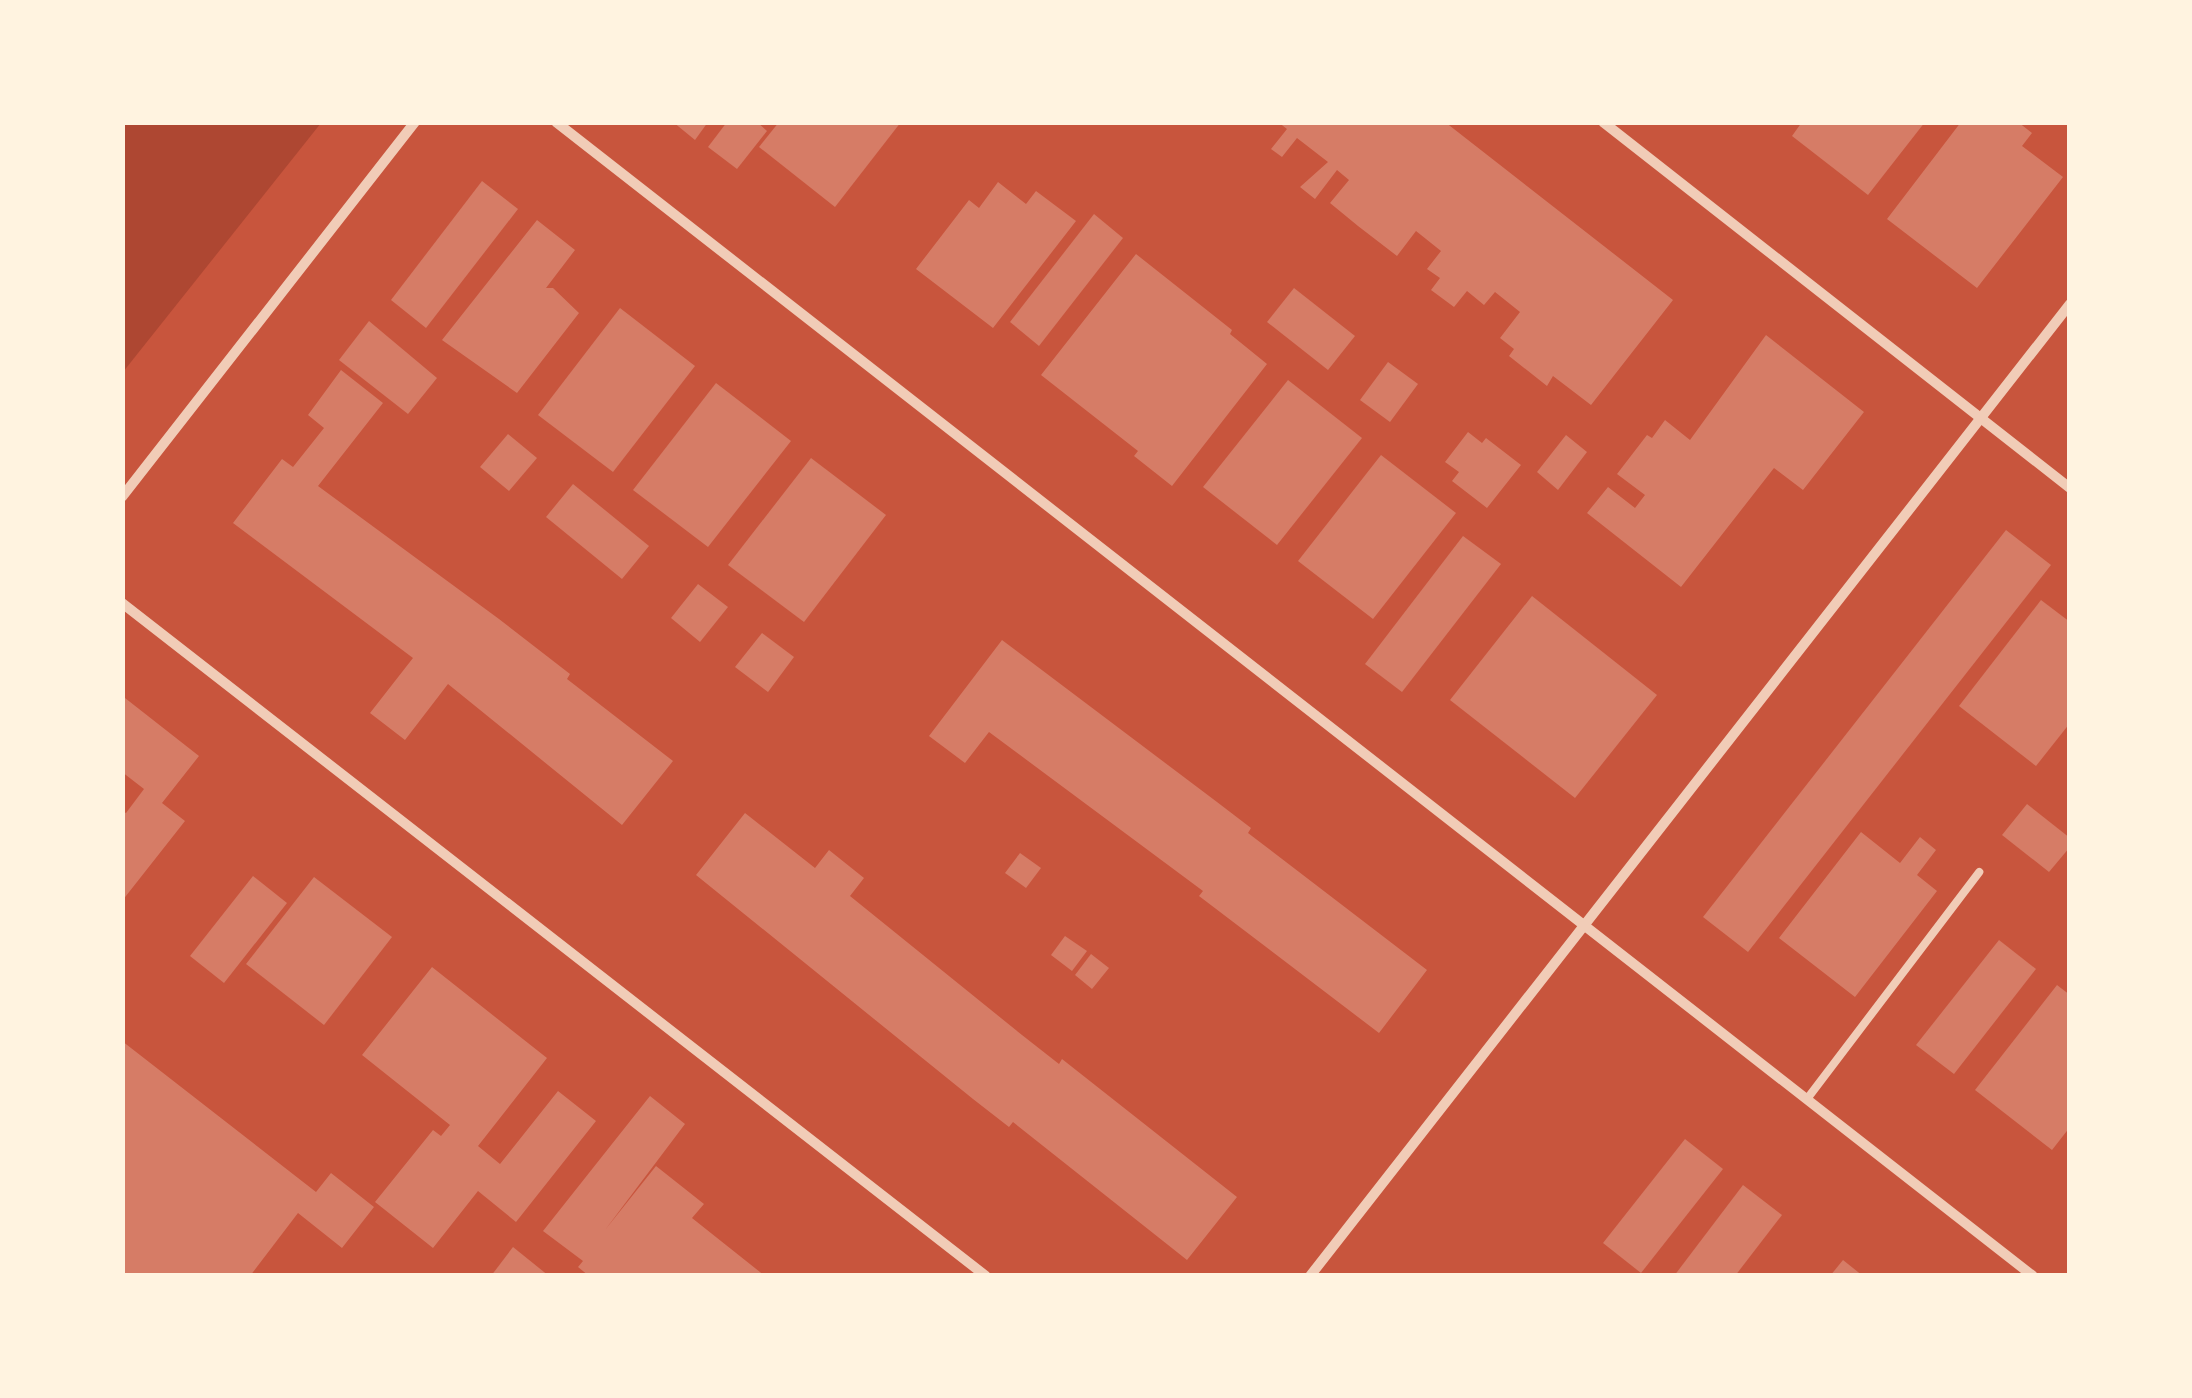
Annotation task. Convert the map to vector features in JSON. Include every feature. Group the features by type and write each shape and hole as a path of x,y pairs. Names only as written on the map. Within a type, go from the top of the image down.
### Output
{"street":[{"path":"122,498 415,122"},
{"path":"556,122 2034,1276"},
{"path":"1604,122 2070,488"},
{"path":"1310,1276 2070,304"},
{"path":"122,603 986,1276"}],"lane":[{"path":"1807,1099 1979,872"}],"shaded area":[{"path":"122,123 321,123 123,372"}],"building":[{"path":"673,122 708,122 695,140"},
{"path":"727,122 757,122 767,131 737,169 708,147"},
{"path":"779,122 901,122 835,207 759,147"},
{"path":"1278,122 1445,122 1673,300 1591,405 1553,376 1547,386 1509,356 1514,349 1500,338 1520,312 1495,292 1484,305 1467,291 1454,307 1431,290 1440,278 1427,269 1441,251 1416,231 1397,256 1358,226 1330,203 1349,180 1337,170 1315,199 1300,187 1328,162 1297,138 1282,157 1271,149 1287,129"},
{"path":"1802,122 1925,122 1868,195 1792,136"},
{"path":"1961,122 2018,122 2032,133 2022,146 2063,177 1977,288 1887,219"},
{"path":"482,181 518,209 426,328 391,300"},
{"path":"998,182 1026,204 1036,191 1076,221 993,328 916,269 969,200 979,208"},
{"path":"1094,214 1123,238 1039,346 1010,322"},
{"path":"537,220 575,250 546,288 553,288 579,313 517,393 442,340"},
{"path":"1136,254 1232,330 1230,334 1267,364 1172,486 1134,456 1138,451 1041,375"},
{"path":"1294,288 1355,336 1328,370 1267,322"},
{"path":"620,308 695,366 613,472 538,415"},
{"path":"369,321 437,378 408,414 339,360"},
{"path":"1766,335 1864,412 1803,490 1774,468 1681,587 1587,513 1608,487 1635,508 1645,495 1617,474 1647,435 1652,438 1665,420 1690,440"},
{"path":"1388,362 1418,384 1390,422 1360,400"},
{"path":"341,370 383,403 318,486 570,674 567,679 673,761 622,825 448,684 405,740 370,713 413,658 233,523 282,459 293,467 324,428 308,415"},
{"path":"1288,380 1362,438 1277,545 1203,487"},
{"path":"716,383 791,441 708,547 633,490"},
{"path":"1468,432 1482,443 1486,438 1521,465 1487,508 1452,481 1459,472 1445,462"},
{"path":"508,434 537,458 509,491 480,467"},
{"path":"1566,435 1587,452 1558,490 1537,472"},
{"path":"1381,455 1456,513 1373,619 1298,561"},
{"path":"811,458 886,515 804,622 728,565"},
{"path":"573,484 649,546 622,579 546,517"},
{"path":"2006,530 2051,565 1748,952 1703,917"},
{"path":"1463,536 1501,564 1402,692 1365,664"},
{"path":"698,584 728,607 700,642 671,618"},
{"path":"1532,596 1657,695 1575,798 1450,700"},
{"path":"2041,600 2070,622 2070,723 2036,766 1959,706"},
{"path":"762,633 794,657 768,692 735,667"},
{"path":"1002,640 1251,828 1248,833 1427,970 1379,1033 1199,896 1203,891 989,732 965,763 929,736"},
{"path":"125,698 199,756 162,803 185,821 122,901 122,811 126,813 144,789 122,772"},
{"path":"2027,804 2070,838 2070,847 2049,872 2002,835"},
{"path":"745,813 815,868 829,850 864,878 850,896 1059,1064 1062,1059 1237,1197 1187,1260 1013,1122 1009,1127 973,1099 696,875"},
{"path":"1861,832 1900,863 1920,837 1936,850 1917,875 1937,891 1855,997 1779,938"},
{"path":"1020,853 1041,868 1026,888 1005,873"},
{"path":"253,876 287,903 224,983 190,956"},
{"path":"314,877 392,937 324,1025 246,964"},
{"path":"1065,936 1087,951 1072,971 1051,955"},
{"path":"1999,940 2036,969 1954,1074 1916,1045"},
{"path":"1091,954 1109,968 1092,989 1075,975"},
{"path":"432,967 547,1058 478,1146 500,1164 558,1091 596,1121 516,1222 478,1191 433,1248 375,1202 433,1130 441,1136 450,1125 362,1055"},
{"path":"2057,985 2070,995 2070,1127 2052,1150 1975,1090"},
{"path":"122,1041 316,1192 331,1173 374,1207 342,1248 298,1213 250,1276 122,1276"},
{"path":"650,1096 685,1124 605,1230 656,1166 704,1204 692,1218 765,1276 589,1276 578,1267 583,1261 543,1231"},
{"path":"1685,1139 1723,1169 1641,1273 1603,1243"},
{"path":"1743,1185 1782,1215 1735,1276 1674,1276"},
{"path":"513,1247 549,1276 491,1276"},
{"path":"1843,1260 1863,1276 1830,1276"}]}
